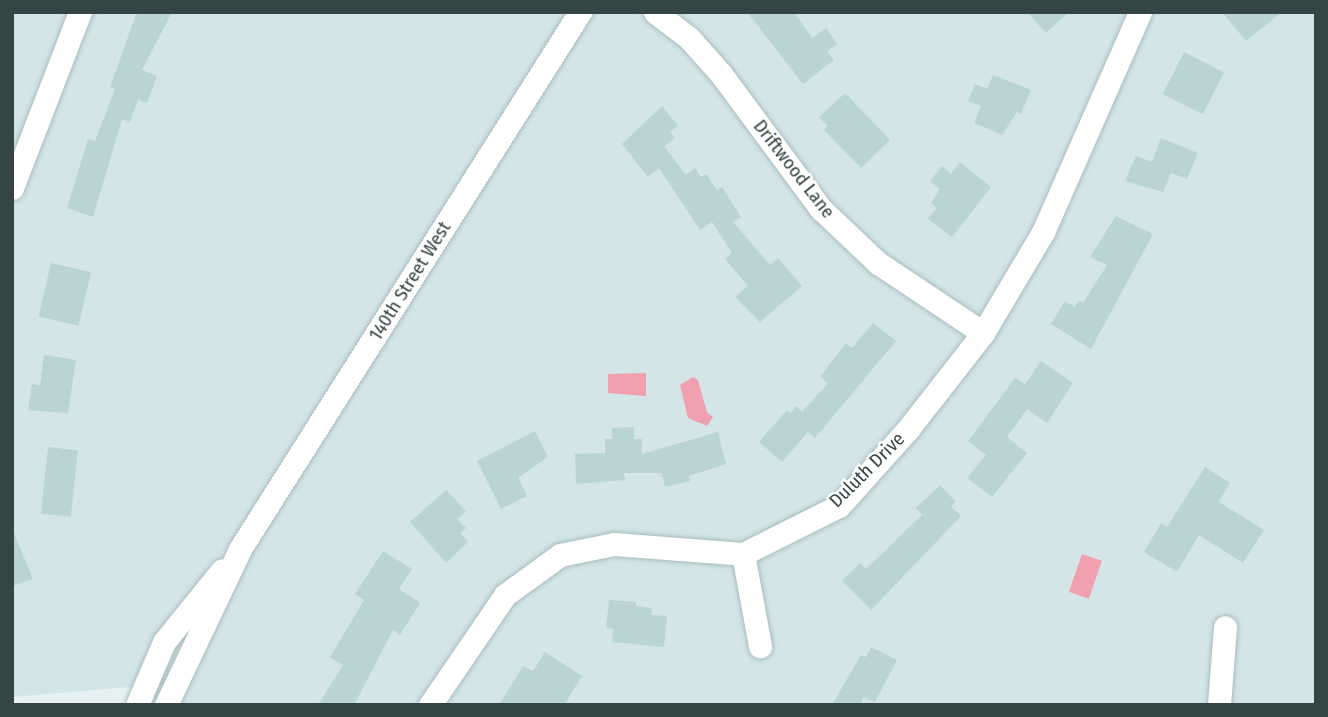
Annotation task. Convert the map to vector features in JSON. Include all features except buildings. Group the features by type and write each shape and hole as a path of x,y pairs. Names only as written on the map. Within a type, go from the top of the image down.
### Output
{"street":[{"path":"12,188 80,12"},
{"name":"140th Street West","path":"166,705 240,549 580,12"},
{"name":"Driftwood Lane","path":"655,12 689,38 721,74 821,209 878,263 983,332"},
{"name":"Duluth Drive","path":"743,554 839,506 908,429 983,332 1043,232 1140,12"},
{"path":"430,705 505,595 560,555 614,544 743,554 760,646"},
{"name":"140th Street West","path":"137,705 164,642 186,610 240,549"},
{"path":"1219,705 1226,627"}],"shaded area":[{"path":"12,12 1316,12 1316,705 157,705 154,685 12,697"},
{"path":"646,373 646,396 608,393 608,374"},
{"path":"693,377 698,380 707,412 713,417 707,426 688,418 680,385"},
{"path":"1082,554 1102,561 1089,599 1069,592"}]}
